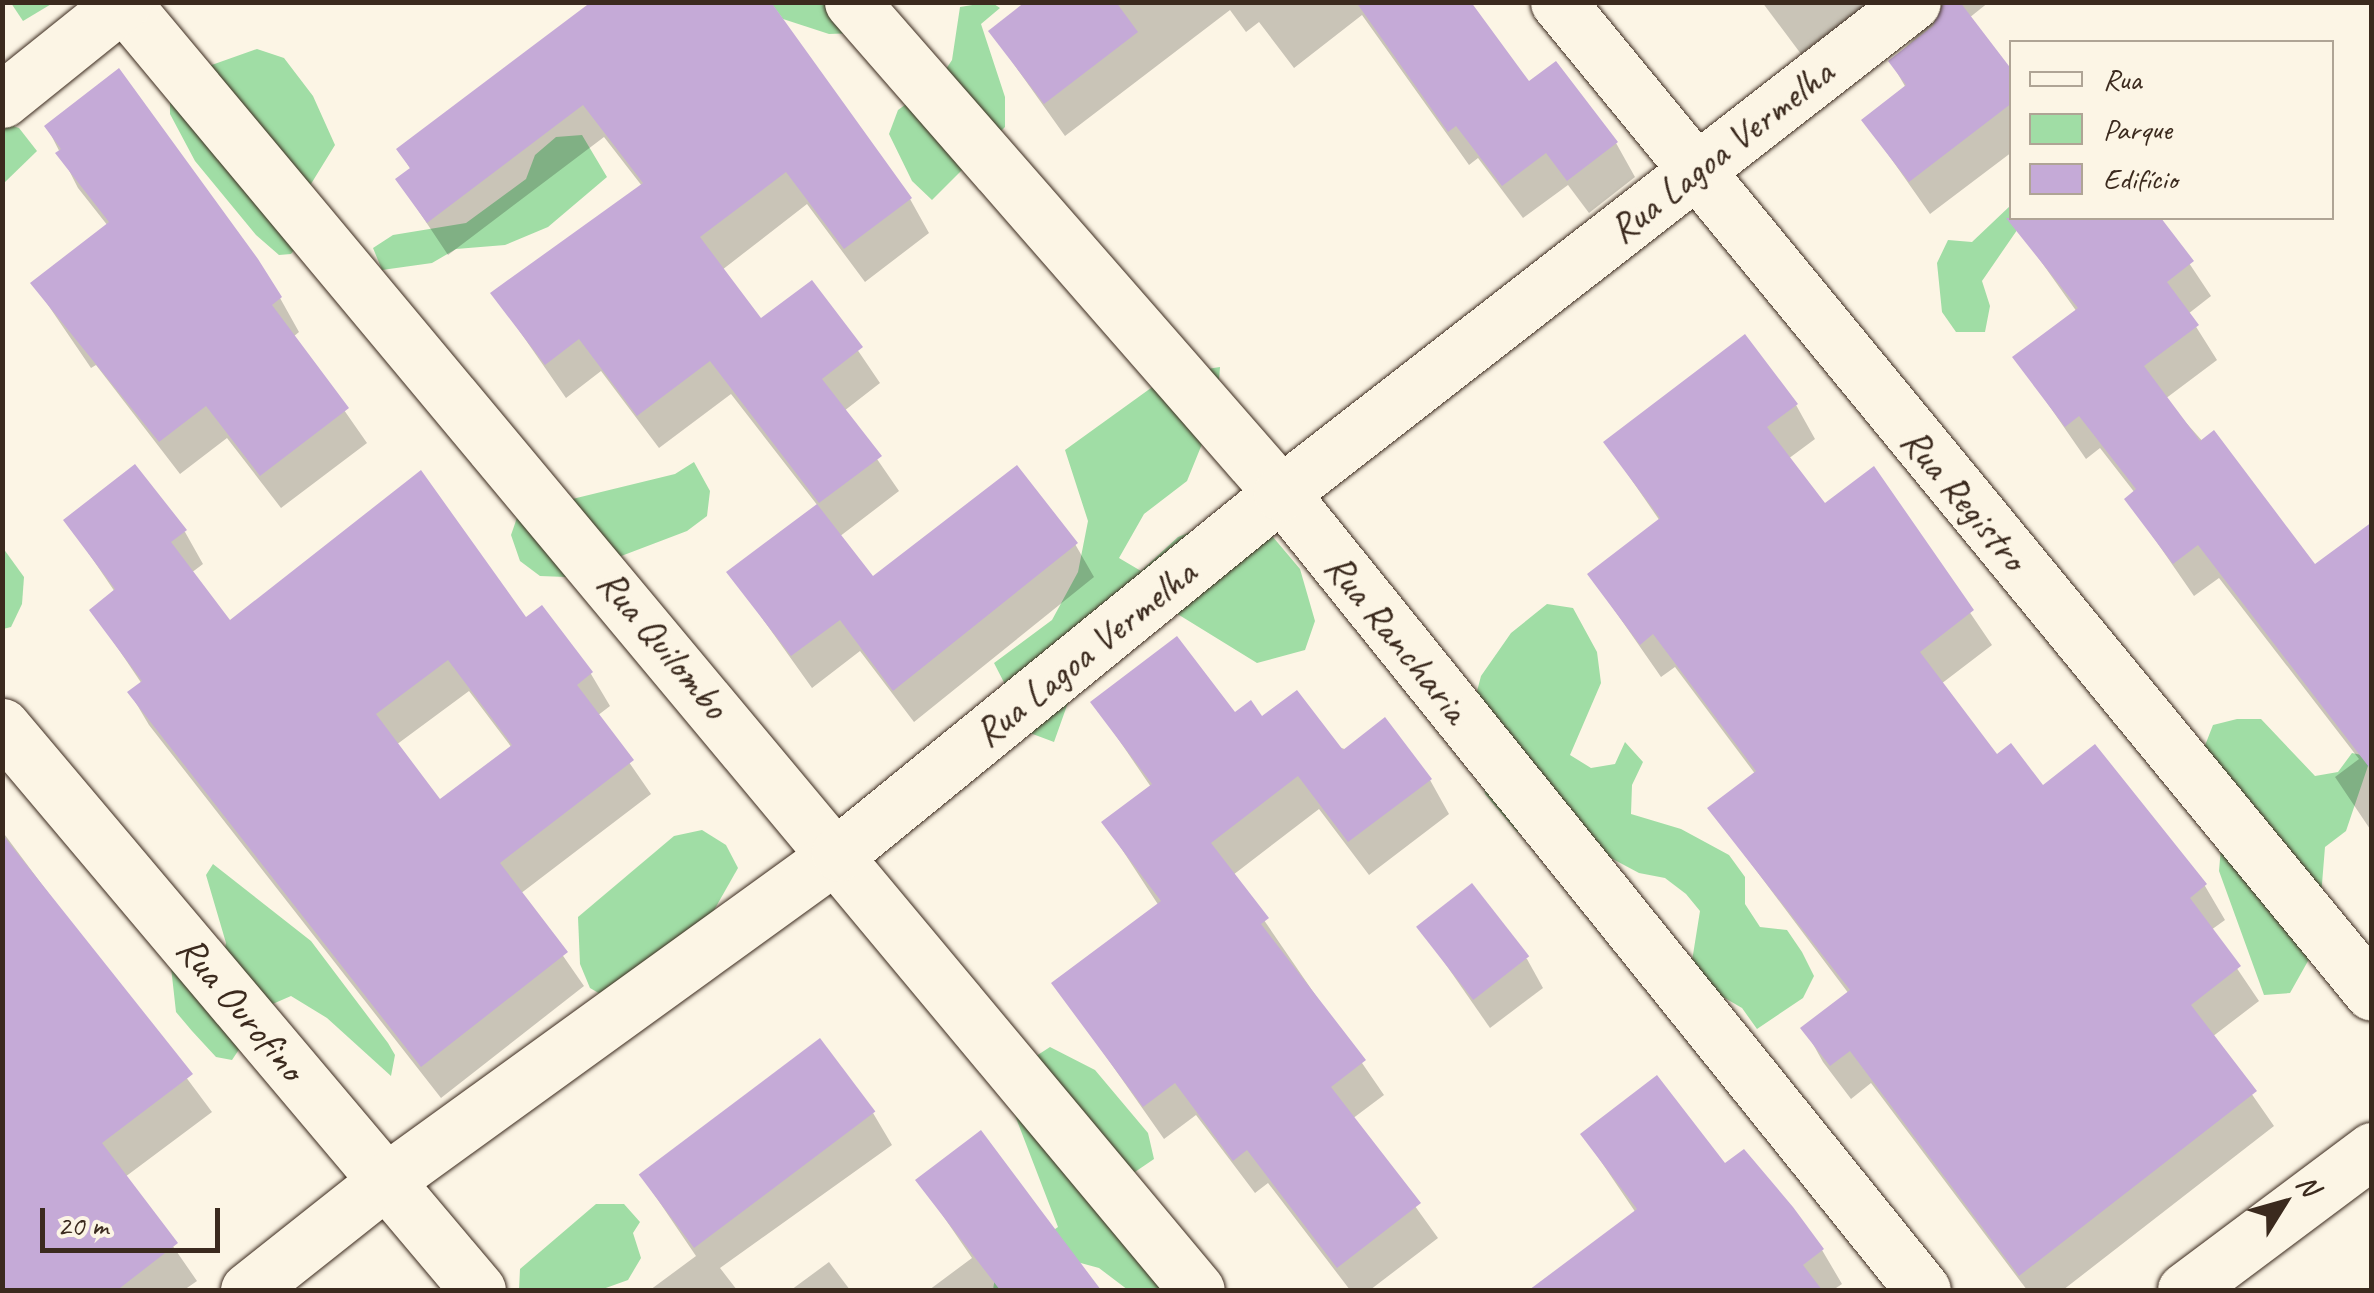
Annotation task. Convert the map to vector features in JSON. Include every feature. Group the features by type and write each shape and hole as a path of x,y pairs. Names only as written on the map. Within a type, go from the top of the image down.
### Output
{"street":[{"name":"Rua Rancharia","path":"852,2 1281,493 1923,1290"},
{"name":"Rua Registro","path":"1558,2 2372,993"},
{"name":"Rua Lagoa Vermelha","path":"248,1290 386,1180 839,854 1281,493 1912,2"},
{"path":"2,100 124,3"},
{"name":"Rua Quilombo","path":"124,3 839,854 1197,1290"},
{"name":"Rua Ourofino","path":"2,726 478,1290"},
{"path":"2184,1290 2372,1150"}],"green space":[{"path":"991,2 1000,8 981,24 1005,97 1005,127 932,200 912,181 889,134 898,110 938,81 952,60 960,7"},
{"path":"11,3 53,3 23,21"},
{"path":"771,3 869,3 856,33 829,34 783,19"},
{"path":"257,49 284,58 313,96 335,145 306,192 301,241 291,254 279,255 256,235 195,161 170,114 170,98 206,67"},
{"path":"3,123 19,128 37,151 3,184"},
{"path":"582,135 607,177 548,227 505,245 456,249 432,263 382,270 373,248 393,235 466,223 526,179 535,155 556,137"},
{"path":"2009,207 2009,220 2024,220 1982,281 1990,306 1985,332 1956,332 1942,312 1937,263 1948,240 1972,242"},
{"path":"1220,367 1217,407 1187,481 1144,514 1119,558 1141,571 1178,537 1203,527 1261,523 1300,569 1315,621 1305,650 1257,663 1171,610 1075,683 1054,742 1030,733 994,663 1052,620 1078,572 1088,521 1065,450 1169,375"},
{"path":"694,462 710,491 707,516 687,531 566,577 540,576 520,561 511,535 519,512 675,474"},
{"path":"3,548 24,577 22,604 11,627 3,629"},
{"path":"1547,604 1573,608 1597,652 1601,683 1570,755 1591,768 1615,764 1625,742 1643,762 1632,785 1631,814 1681,829 1729,855 1745,877 1745,904 1760,927 1787,930 1814,976 1803,998 1757,1029 1742,1008 1699,983 1692,961 1700,911 1686,894 1665,878 1639,873 1594,849 1517,832 1485,794 1475,699 1481,676 1511,633"},
{"path":"2261,719 2315,776 2338,772 2352,753 2371,757 2346,831 2325,847 2317,945 2290,993 2264,995 2219,871 2221,847 2204,748 2213,725"},
{"path":"702,830 726,845 738,868 713,912 614,1002 590,988 580,964 578,917 674,836"},
{"path":"213,864 311,941 388,1043 395,1055 391,1076 327,1018 291,996 268,1006 232,1060 216,1057 176,1012 171,967 223,957 226,943 206,875"},
{"path":"1050,1047 1095,1070 1148,1133 1154,1159 1132,1174 1188,1290 1128,1290 1099,1268 1055,1256 1022,1290 993,1290 996,1270 1058,1227 1011,1105 1030,1060"},
{"path":"596,1204 624,1204 640,1222 633,1233 641,1258 628,1280 603,1289 519,1290 520,1269"}],"building":[{"path":"591,2 771,2 912,198 844,249 786,172 700,237 761,318 812,280 863,347 822,379 882,456 819,503 710,361 637,416 579,339 545,365 490,293 643,183 583,105 427,223 395,179 410,168 396,149"},
{"path":"1025,2 1116,2 1138,32 1044,104 988,31"},
{"path":"1356,2 1471,2 1529,81 1556,61 1618,142 1567,181 1546,153 1502,186 1456,126 1448,132"},
{"path":"1944,2 1960,2 2009,66 2009,105 1909,182 1861,120 1906,85 1888,61 1933,26"},
{"path":"119,68 258,259 282,297 272,305 349,408 260,476 206,406 159,442 30,283 109,222 55,153 61,149 44,126"},
{"path":"2006,218 2163,220 2194,261 2167,282 2199,325 2144,366 2200,441 2214,430 2315,564 2372,522 2372,771 2198,545 2173,564 2124,499 2136,489 2079,416 2065,427 2012,357 2078,308"},
{"path":"1745,334 1798,404 1767,427 1825,503 1874,466 1974,610 1920,652 1997,754 2011,743 2043,785 2095,744 2207,884 2190,898 2241,966 2191,1005 2257,1091 2019,1276 1850,1051 1830,1066 1800,1028 1850,990 1707,808 1756,771 1653,634 1640,645 1587,574 1660,518 1603,442"},
{"path":"135,464 187,530 171,542 230,620 421,470 526,617 542,605 593,672 577,685 634,760 500,863 568,952 421,1067 127,692 142,681 89,610 115,589 63,520","holes":["448,660 512,745 440,799 376,714"]},
{"path":"1017,465 1078,543 893,691 840,620 791,656 726,572 817,504 873,576"},
{"path":"1177,636 1235,712 1251,700 1262,716 1297,690 1343,750 1385,717 1432,779 1348,842 1298,776 1211,843 1269,918 1261,924 1366,1060 1331,1087 1421,1203 1337,1268 1247,1150 1233,1161 1175,1083 1143,1107 1051,983 1161,901 1101,822 1152,784 1090,702"},
{"path":"2,834 193,1074 102,1143 178,1243 120,1288 2,1290"},
{"path":"1472,883 1529,956 1473,1000 1416,927"},
{"path":"820,1038 875,1111 694,1248 639,1175"},
{"path":"1657,1075 1725,1163 1744,1149 1793,1207 1824,1249 1803,1265 1822,1290 1529,1290 1637,1209 1580,1134"},
{"path":"981,1130 1101,1290 1000,1290 915,1180"}]}
